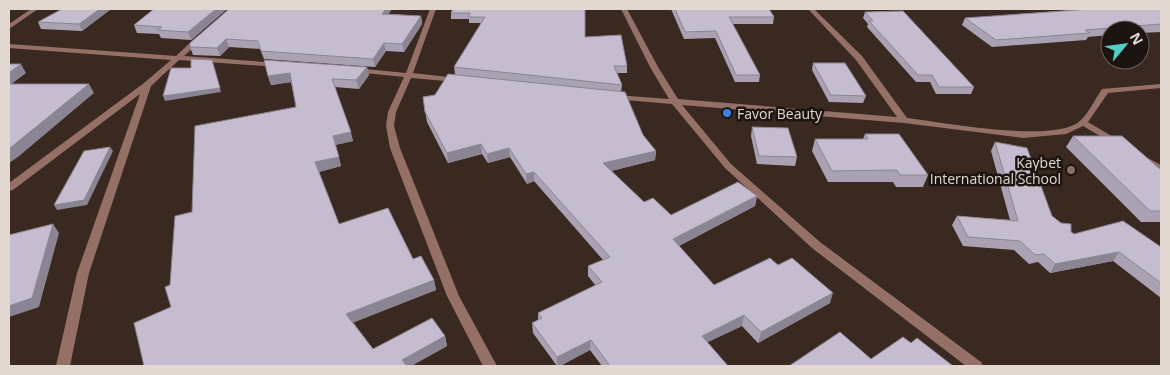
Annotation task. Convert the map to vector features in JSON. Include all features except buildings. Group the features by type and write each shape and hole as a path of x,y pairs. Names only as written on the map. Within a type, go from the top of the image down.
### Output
{"street":[{"path":"9,27 35,9"},
{"path":"433,9 409,74 392,112 390,126 395,148 452,296 490,366"},
{"path":"624,9 654,67 676,102 728,166 816,245 976,366"},
{"path":"811,9 858,58 904,120"},
{"path":"9,188 147,85 205,34"},
{"path":"9,46 283,66"},
{"path":"341,69 465,80"},
{"path":"63,366 83,273 147,85"},
{"path":"608,96 904,120 1023,135 1066,131 1083,123 1105,91 1160,87"},
{"path":"1083,123 1122,146"},
{"path":"1138,155 1161,169"}],"place":[{"name":"Favor Beauty","path":"727,113"},
{"name":"Kaybet International School","path":"1071,170"}]}
